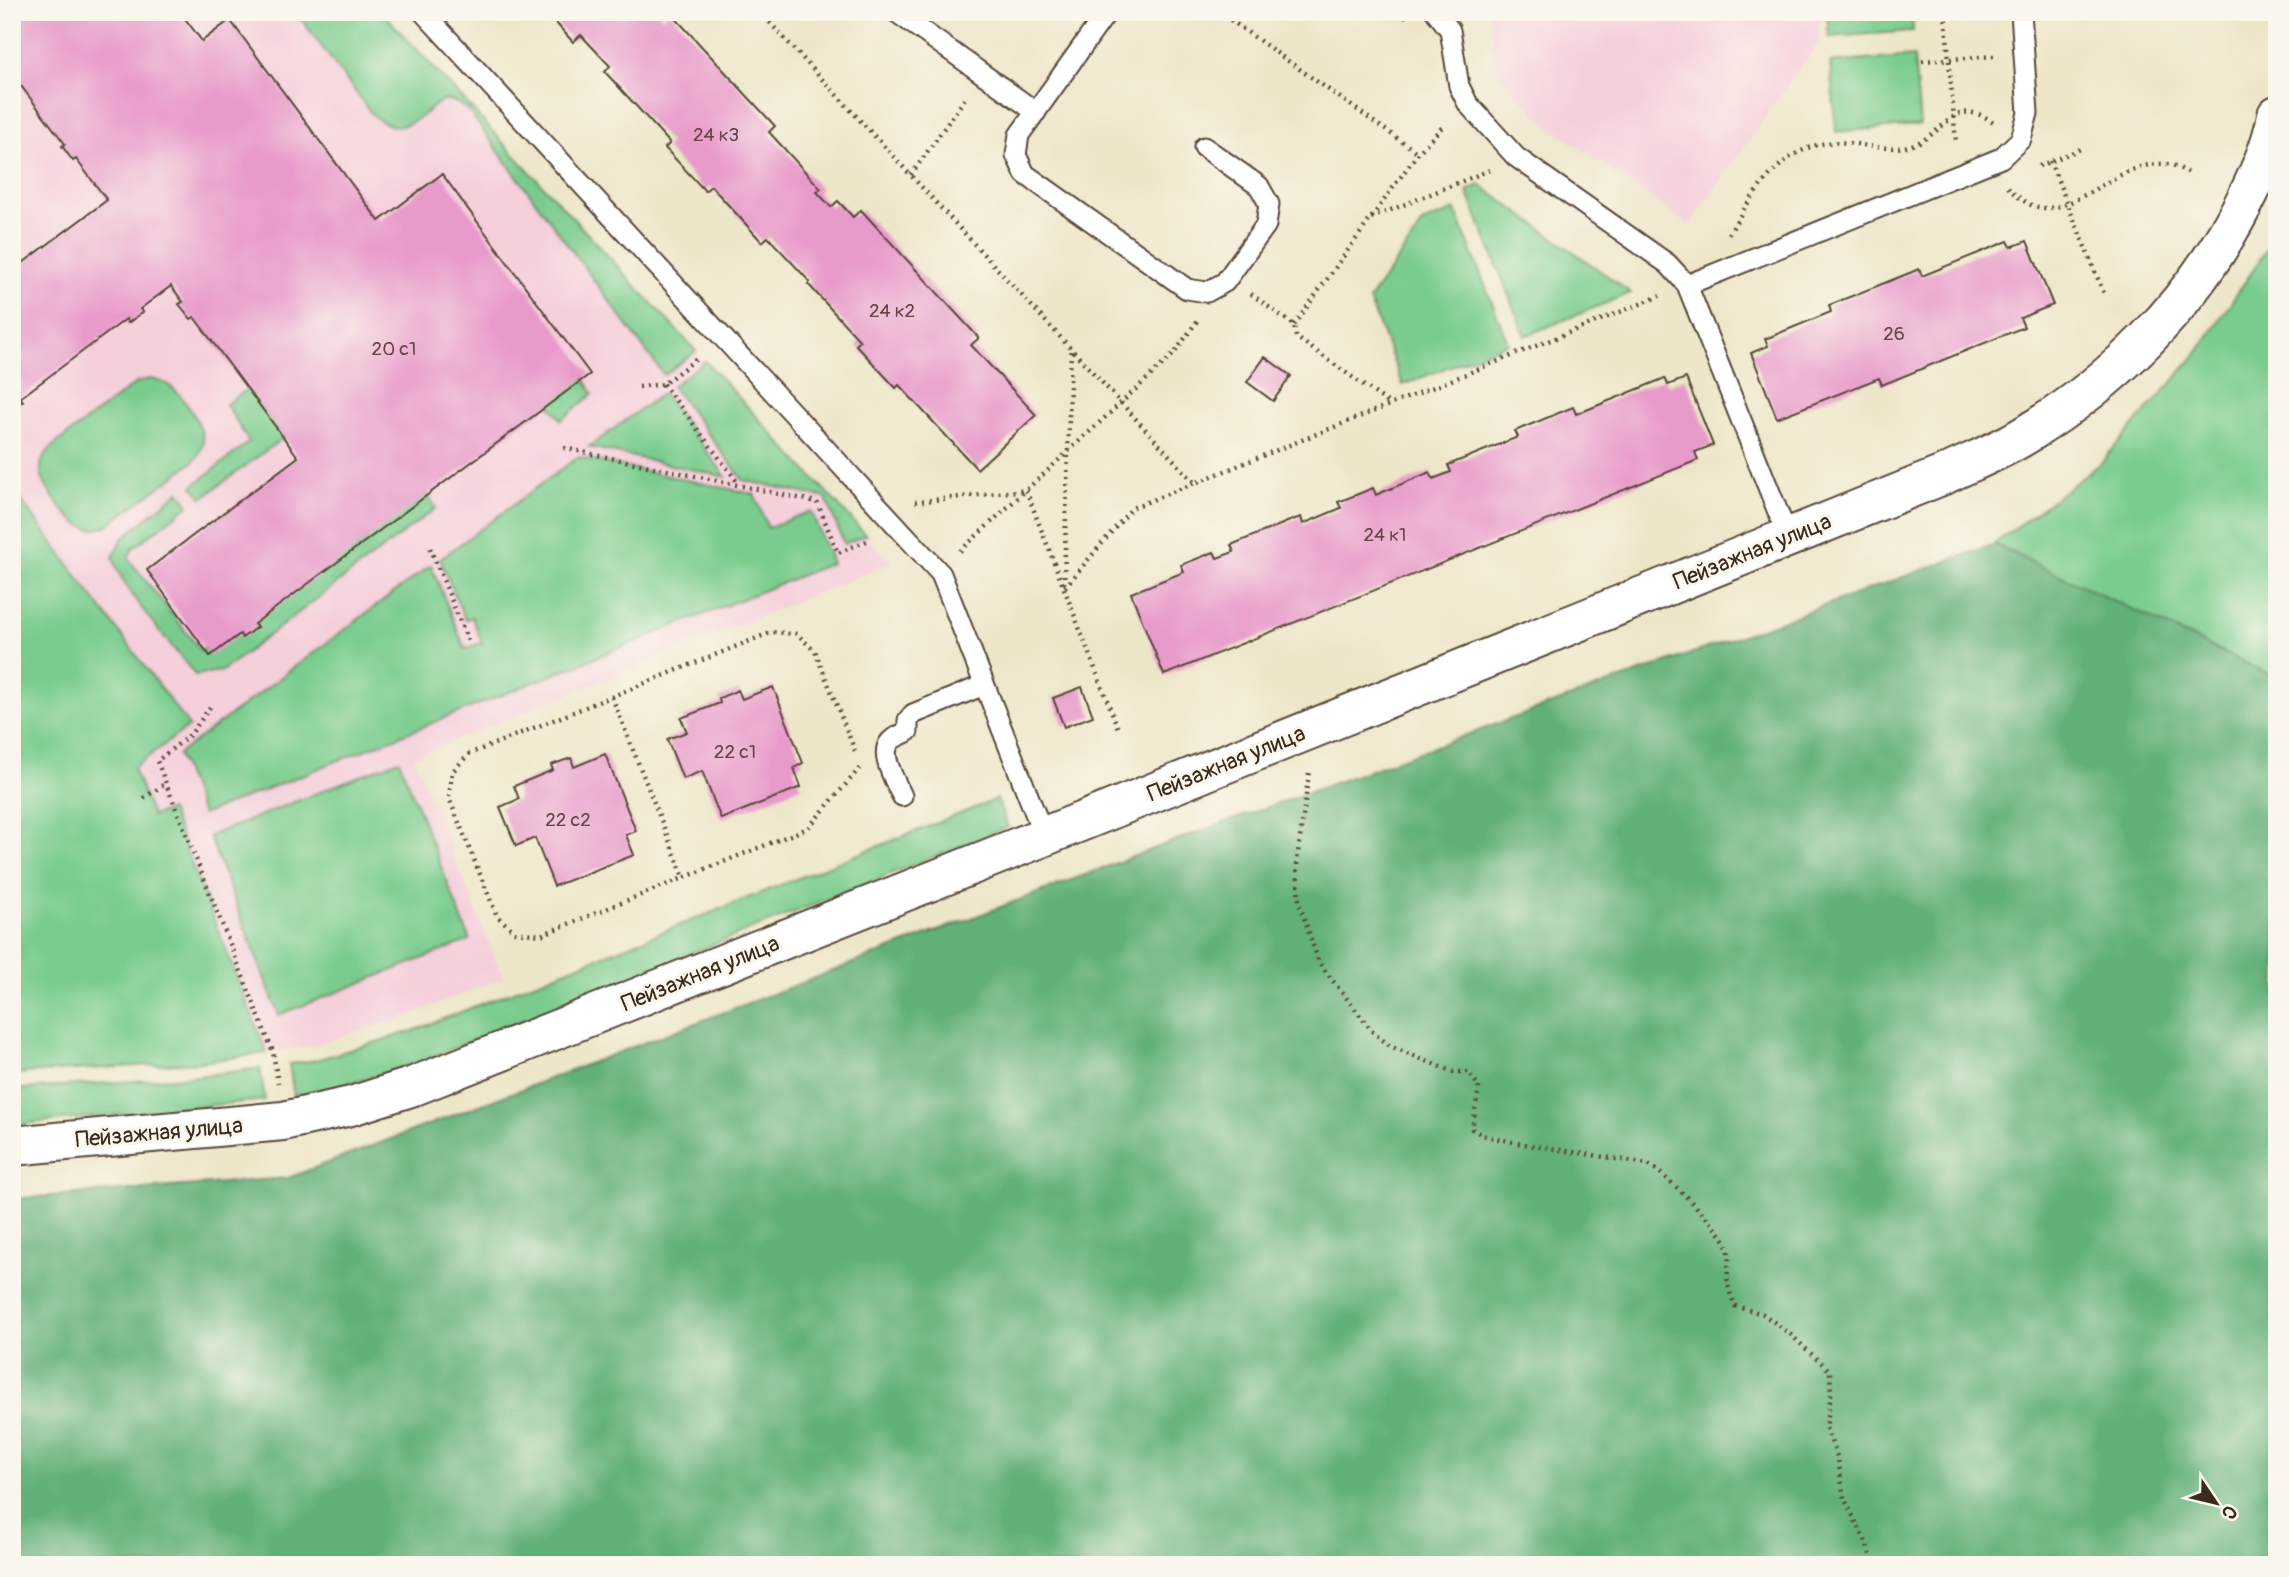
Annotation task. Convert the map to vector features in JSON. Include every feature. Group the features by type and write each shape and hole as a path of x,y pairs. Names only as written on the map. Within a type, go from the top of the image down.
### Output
{"street":[{"name":"Пейзажная улица","path":"12,1146 283,1121 351,1106 414,1086 1044,836 1969,463 2026,435 2094,389 2160,327 2214,258 2248,195 2276,125"}],"lane":[{"path":"423,12 941,575 1044,836"},
{"path":"896,12 1036,112"},
{"path":"1107,12 1019,135 1016,155 1025,174 1186,289 1208,292 1226,280 1266,225 1269,204 1259,186 1204,147"},
{"path":"1436,12 1450,30 1459,86 1468,104 1516,157 1668,264 1687,285 1788,537"},
{"path":"1687,285 2001,158 2021,139 2028,113 2021,12"},
{"path":"902,796 886,756 887,746 893,738 908,731 908,720 913,714 984,685"}],"path":[{"path":"1219,12 1418,152"},
{"path":"1945,12 1959,176"},
{"path":"1922,61 2024,54"},
{"path":"911,175 982,74"},
{"path":"1729,234 1758,187 1780,164 1805,148 1833,141 1886,147 1910,146 1933,135 1954,115 1970,112 1985,116 1999,125"},
{"path":"1391,404 1296,337 1294,325 1418,152 1451,119"},
{"path":"2050,161 2105,296"},
{"path":"2002,181 2020,199 2045,208 2067,203 2134,167 2166,164 2190,173"},
{"path":"1370,219 1496,168"},
{"path":"957,554 1174,354 1226,280 1294,325"},
{"path":"1064,588 1071,349"},
{"path":"639,387 663,384 706,352"},
{"path":"663,384 739,485"},
{"path":"564,448 817,502 838,553 877,537"},
{"path":"1064,588 1132,508 1195,483"},
{"path":"910,503 1027,490"},
{"path":"1027,490 1119,731"},
{"path":"430,548 469,643"},
{"path":"861,766 815,650 797,634 772,632 469,754 452,772 449,798 497,916 515,932 541,935 808,828 861,766 886,756"},
{"path":"612,697 684,878"},
{"path":"210,707 191,734 157,761 273,1052 278,1085"},
{"path":"1309,769 1297,860 1299,903 1320,963 1373,1032 1390,1046 1453,1072 1469,1072 1479,1087 1472,1129 1482,1135 1517,1143 1648,1164 1661,1172 1710,1220 1727,1242 1730,1255 1728,1284 1735,1306 1763,1314 1790,1334 1830,1371 1831,1395 1826,1428 1838,1459 1844,1498 1865,1539 1874,1565"},
{"path":"144,798 166,783"},
{"path":"2241,1565 2277,1556"}],"shaded area":[{"path":"12,12 382,12 892,563 414,757 503,978 408,1016 311,1046 199,1062 12,1074"},
{"path":"1488,12 1817,12 1820,40 1689,225 1544,123 1498,73"}],"green space":[{"path":"296,12 382,12 696,351 664,375 468,110 455,102 445,100 408,124 399,126 382,122 372,114"},
{"path":"1827,12 1912,12 1913,31 1829,37"},
{"path":"1914,56 1920,125 1836,132 1830,63"},
{"path":"1480,185 1631,293 1525,336 1467,191"},
{"path":"1455,210 1508,343 1403,385 1369,300 1424,222"},
{"path":"2277,234 2277,678 1994,544 2100,464 2196,355"},
{"path":"705,361 866,535 844,544 826,498 743,480 672,386"},
{"path":"580,371 593,394 561,420 545,398"},
{"path":"149,379 170,386 186,404 197,420 203,436 201,451 193,462 108,525 95,529 85,528 56,501 45,484 41,465 43,458 54,445 136,383"},
{"path":"248,389 284,437 202,498 193,486 249,442 226,404"},
{"path":"663,393 726,477 589,447"},
{"path":"578,457 754,494 768,528 811,511 832,563 202,815 178,754 431,565 465,649 482,643 472,617 465,620 440,559"},
{"path":"422,487 436,508 222,671 195,675 126,586 113,557 122,539 179,491 189,505 133,548 128,558 201,651"},
{"path":"12,494 20,499 189,726 133,768 152,816 170,810 267,1053 199,1062 12,1074"},
{"path":"1994,544 2277,678 2277,1565 12,1565 12,1199 288,1178 1182,838"},
{"path":"399,760 470,940 279,1015 209,836"},
{"path":"997,799 1008,827 424,1060 369,1078 294,1096 289,1064 316,1060 413,1031"},
{"path":"260,1068 265,1100 12,1125 12,1090 200,1076"}],"building":[{"path":"12,12 180,12 202,41 230,20 379,221 442,174 590,374 254,624 257,627 242,638 240,634 210,656 147,570 298,457 194,317 191,319 179,304 183,302 171,286 140,309 143,312 128,323 126,319 20,398 23,401 12,409 12,271 107,200 76,159 73,161 62,146 65,144 12,74"},
{"path":"546,12 658,12 662,17 670,12 775,126 769,132 821,189 817,192 831,207 838,201 853,217 861,210 979,338 971,345 1036,415 977,469 899,385 896,388 856,345 860,341 768,237 762,242 711,186 705,191 665,148 670,143 605,72 610,66 581,35 573,42"},
{"path":"2008,241 2011,247 2027,241 2053,305 2020,318 2024,327 1882,385 1879,378 1777,418 1751,353 1768,346 1765,339 1831,312 1829,305 1919,269 1922,276"},
{"path":"1265,357 1291,376 1273,401 1247,382"},
{"path":"1665,378 1668,385 1686,378 1713,445 1695,452 1698,460 1164,675 1131,593 1184,572 1181,565 1214,552 1217,558 1234,552 1231,545 1292,520 1301,517 1303,524 1341,508 1338,502 1373,488 1376,495 1430,472 1433,479 1451,472 1448,465 1518,437 1515,431 1573,407 1576,414"},
{"path":"773,687 803,763 794,768 801,787 721,819 702,771 683,779 667,739 687,732 681,718 720,703 719,698 738,690 742,699"},
{"path":"1082,687 1093,716 1064,727 1053,698"},
{"path":"605,754 636,831 626,835 634,855 554,886 535,838 516,846 500,807 519,799 514,786 553,770 551,765 571,758 574,767"}]}
